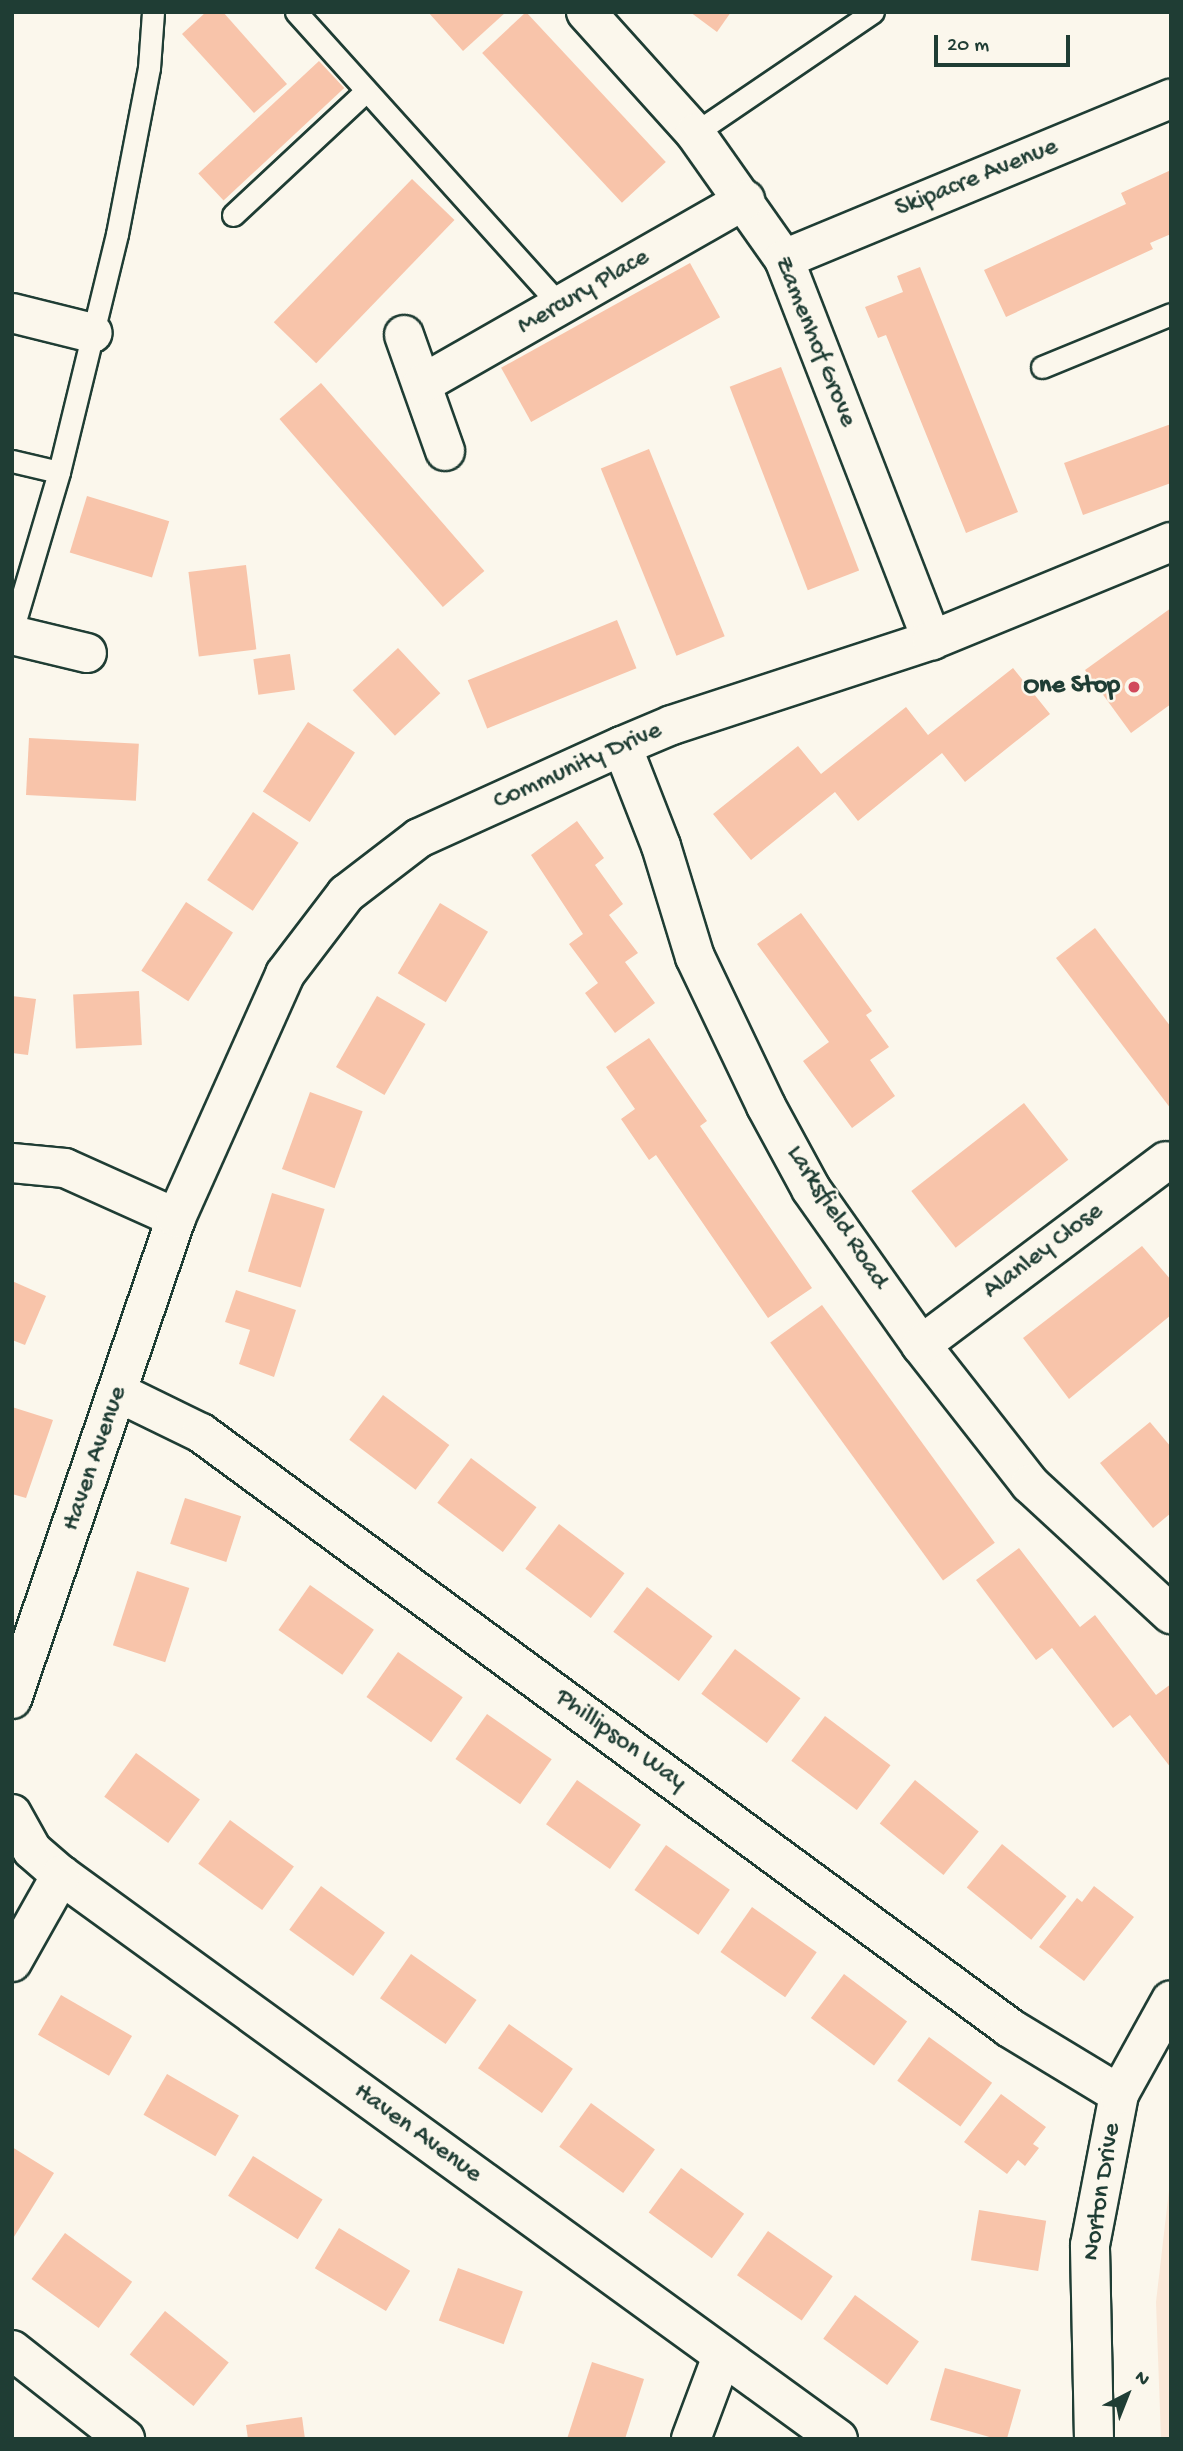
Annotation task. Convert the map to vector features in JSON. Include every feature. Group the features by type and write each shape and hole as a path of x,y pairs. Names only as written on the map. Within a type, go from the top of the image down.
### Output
{"street":[{"name":"Zamenhof Grove","path":"586,12 695,133 745,200 784,259 932,640"},
{"name":"Skipacre Avenue","path":"784,259 1171,99"},
{"name":"Mercury Place","path":"422,384 745,200"},
{"path":"12,313 93,333"},
{"path":"404,335 445,451"},
{"name":"Community Drive","path":"176,1218 285,974 346,894 419,838 672,725 932,640 1171,542"},
{"path":"12,633 87,653"},
{"name":"Larksfield Road","path":"622,746 661,846 695,957 766,1106 811,1189 921,1345 1030,1484 1171,1614"},
{"name":"Alanley Close","path":"921,1345 1166,1161"},
{"path":"12,1163 65,1168 176,1218"},
{"name":"Haven Avenue","path":"12,1699 119,1393 176,1218"},
{"name":"Phillipson Way","path":"119,1393 201,1433 1010,2028 1119,2094"},
{"name":"Haven Avenue","path":"12,1814 32,1850 61,1875 838,2439"},
{"path":"12,1962 61,1875"},
{"name":"Norton Drive","path":"1094,2439 1090,2245 1119,2094 1171,2000"},
{"path":"12,2350 125,2439"},
{"path":"691,2439 722,2356"}],"lane":[{"path":"12,633 59,472 93,333 149,68 153,12"},
{"path":"296,12 365,92 561,305"},
{"path":"695,133 873,12"},
{"path":"233,215 365,92"},
{"path":"1042,367 1171,314"},
{"path":"12,461 59,472"}],"shaded area":[{"path":"1171,2173 1171,2439 1161,2439 1156,2302"}],"building":[{"path":"206,12 223,12 287,84 254,113 182,34"},
{"path":"428,12 506,12 463,51"},
{"path":"526,12 666,162 622,203 482,53"},
{"path":"690,12 731,12 717,32"},
{"path":"319,61 344,88 224,201 198,174"},
{"path":"1171,170 1171,234 1150,243 1153,249 1006,317 984,270 1126,204 1121,193"},
{"path":"412,179 454,220 316,363 274,322"},
{"path":"690,263 720,317 531,422 501,368"},
{"path":"920,267 1018,512 966,533 886,335 878,338 865,307 903,292 897,276"},
{"path":"781,367 859,571 808,590 730,387"},
{"path":"321,383 484,571 443,607 279,419"},
{"path":"1171,424 1171,483 1083,515 1064,463"},
{"path":"649,449 725,636 676,656 601,468"},
{"path":"87,496 169,521 152,578 70,552"},
{"path":"246,565 256,649 199,656 188,572"},
{"name":"One Stop","path":"1171,608 1171,704 1131,733 1085,670"},
{"path":"617,620 636,668 487,729 468,680"},
{"path":"398,648 440,693 395,736 353,690"},
{"path":"290,654 295,690 258,695 253,659"},
{"path":"1013,668 1050,714 965,782 942,753 858,821 835,792 751,860 713,814 798,746 821,774 906,707 928,735"},
{"path":"308,722 355,752 310,822 263,792"},
{"path":"29,738 139,744 136,801 26,795"},
{"path":"253,812 299,843 253,911 207,880"},
{"path":"577,821 604,858 595,865 623,904 609,915 638,953 625,962 655,1003 615,1033 585,993 598,983 569,944 583,934 531,855"},
{"path":"186,902 233,932 188,1001 141,971"},
{"path":"440,903 488,932 446,1002 398,973"},
{"path":"801,913 872,1011 866,1015 889,1047 870,1060 895,1096 852,1128 803,1061 829,1042 757,944"},
{"path":"1095,928 1171,1027 1171,1109 1056,958"},
{"path":"139,991 142,1045 76,1048 73,994"},
{"path":"12,996 36,999 28,1055 12,1053"},
{"path":"377,996 425,1024 384,1095 336,1067"},
{"path":"649,1038 707,1121 700,1126 812,1288 768,1318 656,1155 649,1160 621,1119 635,1109 606,1067"},
{"path":"310,1092 363,1111 335,1188 282,1169"},
{"path":"1024,1103 1068,1160 956,1248 911,1191"},
{"path":"272,1193 325,1209 301,1287 248,1271"},
{"path":"1142,1246 1171,1280 1171,1315 1069,1399 1023,1338"},
{"path":"12,1281 46,1296 25,1345 12,1340"},
{"path":"236,1290 296,1310 274,1377 239,1364 250,1330 225,1322"},
{"path":"822,1305 995,1543 943,1580 770,1343"},
{"path":"383,1395 449,1445 416,1490 349,1440"},
{"path":"12,1407 53,1420 26,1498 12,1494"},
{"path":"1150,1422 1171,1447 1171,1513 1153,1528 1100,1463"},
{"path":"471,1458 536,1507 503,1552 437,1503"},
{"path":"185,1498 241,1516 226,1562 170,1544"},
{"path":"559,1524 624,1573 591,1618 525,1569"},
{"path":"1019,1548 1080,1627 1095,1615 1156,1695 1171,1684 1171,1768 1130,1715 1113,1728 1052,1648 1036,1660 976,1580"},
{"path":"137,1571 189,1588 165,1662 113,1645"},
{"path":"310,1585 374,1630 342,1675 278,1630"},
{"path":"647,1587 712,1636 679,1681 613,1632"},
{"path":"735,1649 800,1698 767,1743 701,1694"},
{"path":"398,1652 463,1697 431,1742 366,1697"},
{"path":"487,1714 552,1759 520,1804 455,1759"},
{"path":"825,1716 890,1765 857,1810 791,1761"},
{"path":"136,1753 200,1799 168,1843 104,1797"},
{"path":"577,1780 641,1825 610,1869 546,1824"},
{"path":"915,1780 979,1832 943,1875 880,1824"},
{"path":"230,1820 294,1866 262,1910 198,1864"},
{"path":"1002,1844 1067,1896 1031,1940 967,1888"},
{"path":"666,1845 730,1890 698,1935 634,1890"},
{"path":"321,1886 385,1932 353,1976 289,1930"},
{"path":"1094,1886 1134,1917 1084,1981 1039,1947 1077,1898 1082,1902"},
{"path":"752,1907 817,1952 785,1997 720,1952"},
{"path":"411,1954 477,2000 446,2044 380,1998"},
{"path":"844,1974 907,2022 874,2065 811,2018"},
{"path":"61,1995 132,2036 109,2076 38,2035"},
{"path":"509,2024 573,2069 542,2113 478,2068"},
{"path":"929,2037 992,2083 960,2127 897,2081"},
{"path":"167,2074 239,2116 215,2156 143,2115"},
{"path":"1001,2094 1046,2127 1033,2144 1039,2148 1025,2166 1018,2160 1007,2174 964,2142"},
{"path":"591,2103 655,2149 623,2193 559,2147"},
{"path":"12,2147 54,2173 12,2240"},
{"path":"253,2156 323,2199 298,2239 228,2196"},
{"path":"681,2168 744,2214 712,2258 649,2212"},
{"path":"979,2210 1046,2221 1038,2271 971,2260"},
{"path":"339,2228 410,2271 386,2311 315,2268"},
{"path":"768,2231 833,2276 802,2321 737,2275"},
{"path":"65,2233 132,2282 99,2328 31,2279"},
{"path":"458,2268 523,2292 504,2344 439,2321"},
{"path":"855,2295 919,2341 887,2385 823,2339"},
{"path":"165,2311 229,2363 193,2406 130,2355"},
{"path":"592,2362 644,2379 625,2439 567,2439"},
{"path":"945,2368 1021,2390 1007,2439 997,2439 930,2420"},
{"path":"302,2417 305,2439 248,2439 246,2425"}],"place":[{"name":"One Stop","path":"1134,687"}]}
